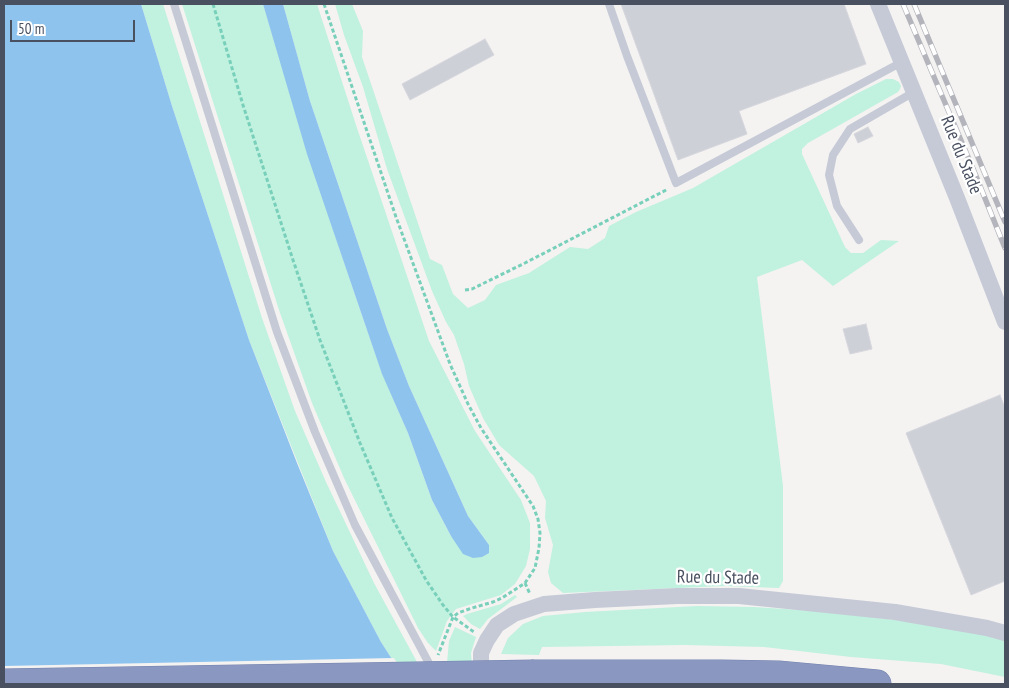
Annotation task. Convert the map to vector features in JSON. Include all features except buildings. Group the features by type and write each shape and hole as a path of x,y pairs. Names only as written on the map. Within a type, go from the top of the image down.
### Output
{"highway":[{"path":"4,683 645,673 778,675 877,684"}],"street":[{"name":"Rue du Stade","path":"878,4 1005,322"},
{"name":"Rue du Stade","path":"485,684 481,673 481,653 497,625 514,614 544,604 677,596 739,596 885,611 987,628 1005,633"}],"lane":[{"path":"174,4 277,332 355,525 432,670"},
{"path":"609,4 676,183 902,62"},
{"path":"859,240 837,206 829,176 833,155 850,129 914,92"}],"path":[{"path":"213,4 249,123 320,340 360,443 392,518 426,580 443,605 453,617 487,640"},
{"path":"324,4 396,217 450,364 481,428 533,506 538,520 540,533 535,568 525,583 502,598 463,611 453,617 432,670"},
{"path":"465,290 472,289 525,263 676,183"}],"green space":[{"path":"141,4 163,4 262,318 295,411 374,583 429,684 408,684 381,642 333,551 249,340 172,106"},
{"path":"182,4 263,4 366,327 432,500 451,536 489,545 468,516 409,386 387,329 310,101 283,4 317,4 429,341 475,431 521,500 530,523 530,549 526,566 515,584 501,595 456,609 447,621 436,651 418,628 344,478 312,403 279,310"},
{"path":"335,4 352,4 363,31 362,57 430,259 442,265 453,294 468,308 485,300 496,285 529,273 570,247 588,249 605,238 609,226 636,212 693,188 856,94 886,79 893,79 899,82 901,86 898,92 808,143 802,149 802,154 845,247 851,253 863,253 881,240 899,241 833,286 802,260 757,277 783,486 783,581 779,588 725,586 563,593 551,583 548,572 553,545 545,518 546,501 534,476 499,445 483,418 469,386 454,335 432,291 387,169 363,87"},
{"path":"515,595 517,597 488,619 480,629 463,616 501,604"},
{"path":"697,606 754,607 831,612 927,624 989,636 1005,640 1005,677 941,664 851,657 764,647 685,645 542,647 539,655 501,654 508,638 523,624 543,616"},
{"path":"455,627 476,637 471,653 472,665 447,663 449,641"}],"water":[{"path":"4,4 141,4 172,106 249,340 297,463 333,551 381,642 408,684 4,684"},
{"path":"263,4 283,4 310,101 387,329 409,386 468,516 489,545 489,553 482,557 473,558 463,554 451,536 432,500 408,433 382,374 307,154"}],"pier":[{"path":"394,658 410,683 4,684 4,666"}],"railway":[{"path":"903,4 1005,248"},
{"path":"914,4 1005,222"}]}
